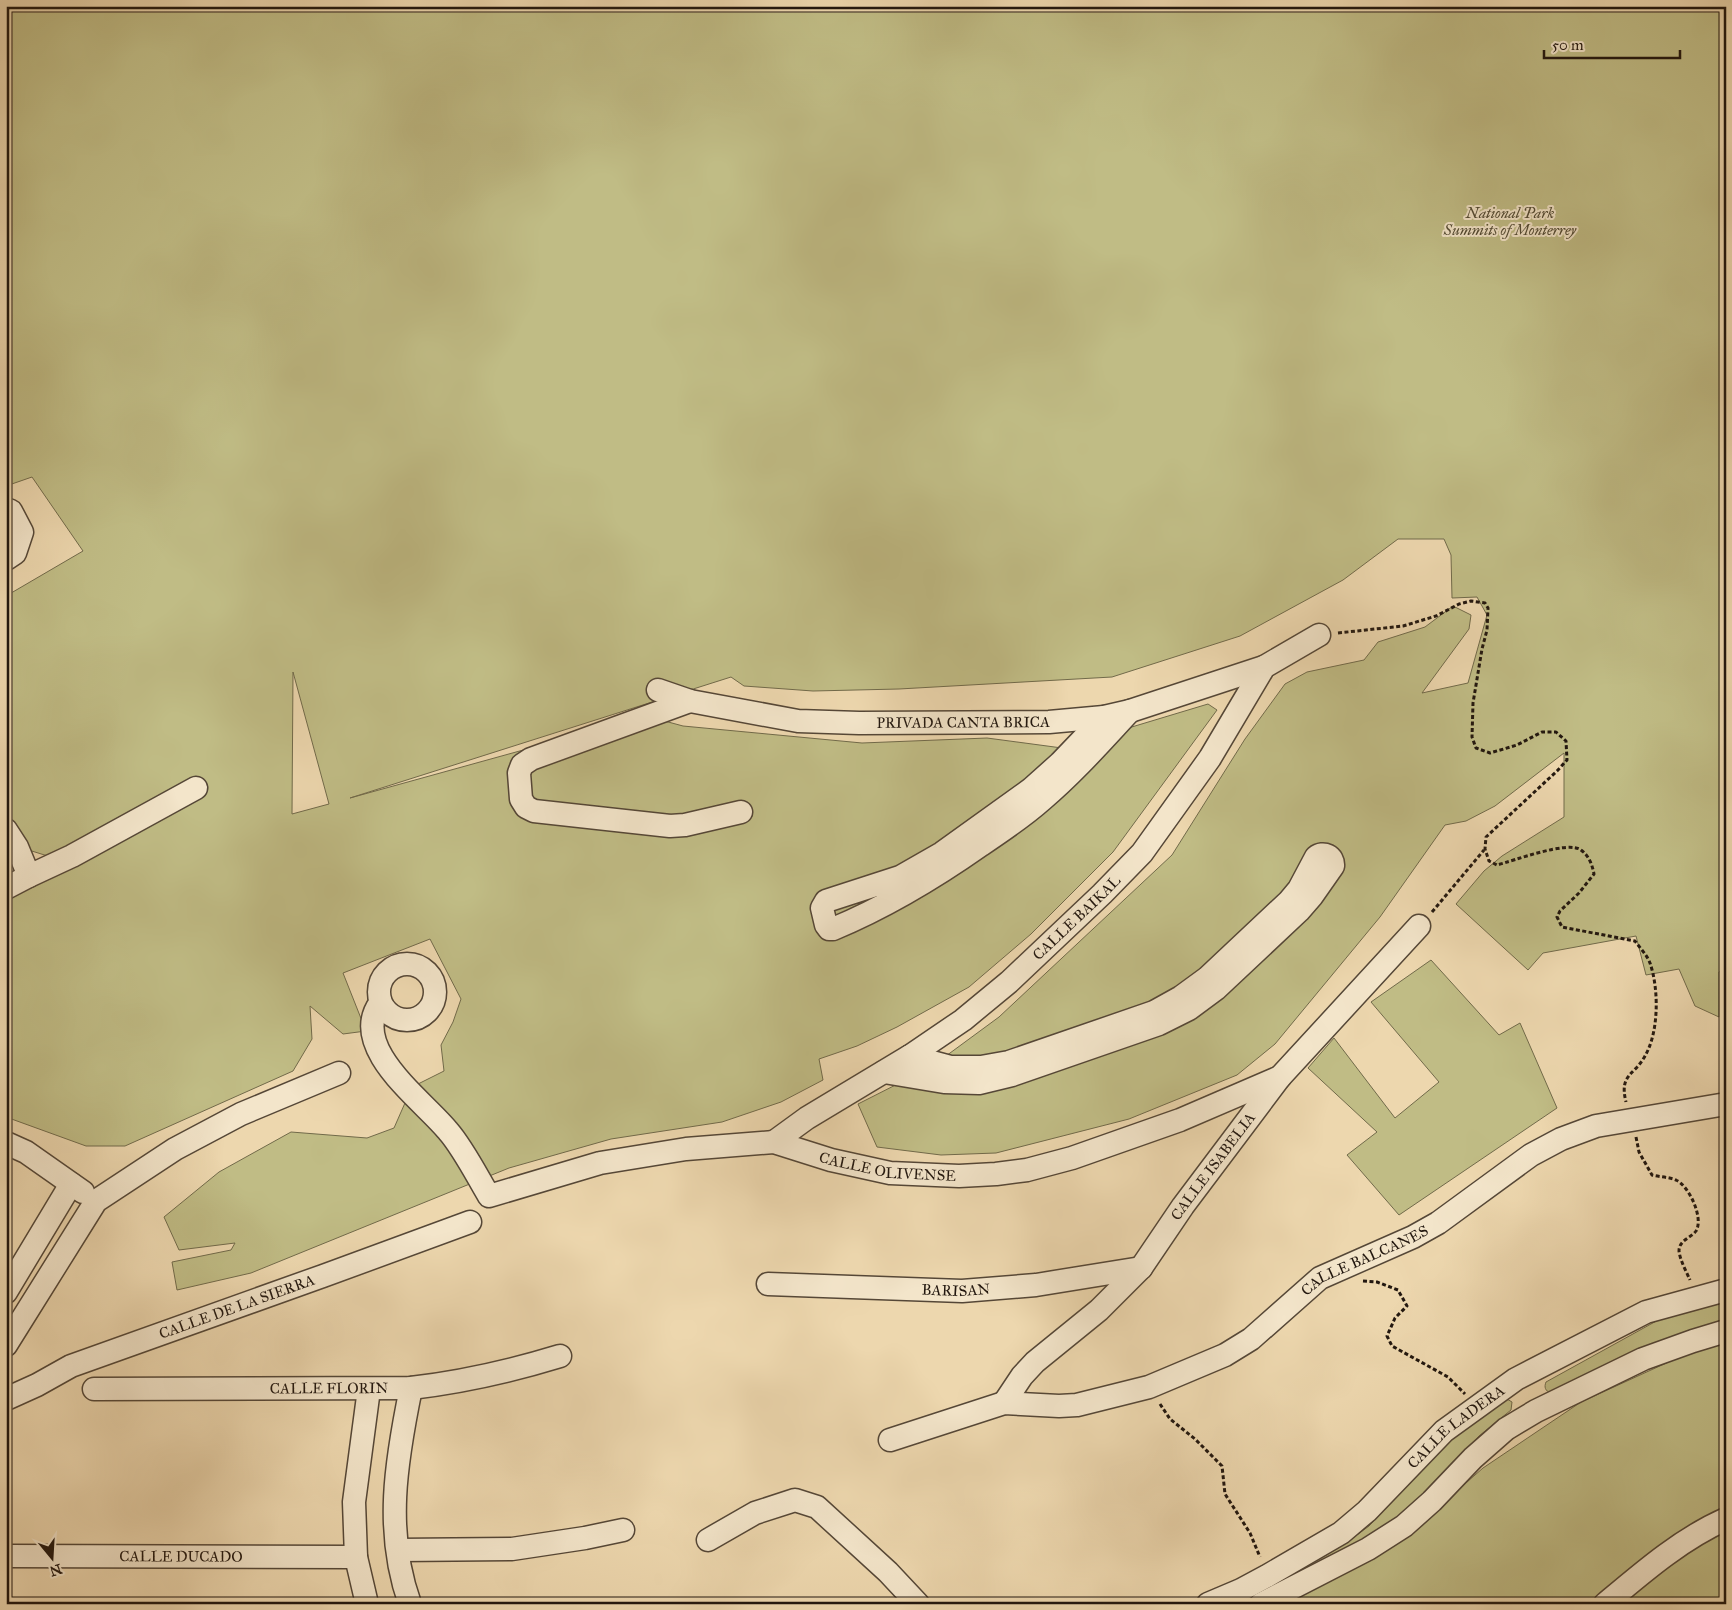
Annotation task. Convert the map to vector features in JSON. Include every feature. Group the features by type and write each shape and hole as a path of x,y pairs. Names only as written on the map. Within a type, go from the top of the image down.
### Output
{"street":[{"path":"6,509 11,511 22,532 15,553 6,559"},
{"name":"CALLE BAIKAL","path":"774,1142 807,1118 910,1056 963,1020 1009,982 1102,894 1142,853 1210,758 1264,667 1318,635"},
{"name":"PRIVADA CANTA BRICA","path":"658,690 690,701 806,721 859,723 1049,722 1104,717 1130,711 1264,667"},
{"path":"690,701 531,759 522,765 518,773 521,798 526,807 534,811 670,826 685,825 741,812"},
{"path":"1104,717 1060,763 1031,788 942,853 900,877 826,901 822,908 826,925 829,929 870,914 951,866 996,835 1042,801 1071,774 1130,711"},
{"path":"6,888 72,856 196,788"},
{"path":"6,830 17,848 29,876"},
{"path":"884,1072 944,1082 979,1083 1012,1075 1159,1024 1189,1009 1216,989 1299,911 1312,896 1334,862 1332,858 1325,854 1320,854 1316,857 1299,889 1282,908 1207,978 1181,997 1154,1012 1009,1062 981,1067 951,1067 910,1056"},
{"name":"CALLE ISABELIA","path":"1004,1403 1022,1376 1035,1362 1099,1310 1141,1268 1183,1206 1280,1076 1420,926"},
{"name":"CALLE OLIVENSE","path":"380,1003 375,1011 372,1028 380,1054 400,1083 449,1131 489,1196 600,1164 686,1149 774,1142 831,1160 890,1173 959,1176 1027,1170 1072,1158 1187,1117 1280,1076"},
{"path":"9,1332 96,1201 176,1148 224,1122 339,1072"},
{"name":"CALLE BALCANES","path":"1004,1403 1077,1405 1149,1387 1225,1355 1251,1339 1320,1278 1438,1223 1531,1154 1561,1139 1596,1126 1726,1104"},
{"path":"6,1143 26,1152 96,1201"},
{"path":"6,1292 70,1184"},
{"name":"CALLE DE LA SIERRA","path":"7,1396 38,1385 71,1366 470,1222"},
{"name":"BARISAN","path":"768,1284 962,1291 1036,1285 1141,1268"},
{"name":"CALLE LADERA","path":"1208,1604 1241,1590 1341,1533 1368,1511 1444,1432 1516,1379 1646,1312 1726,1290"},
{"path":"1261,1604 1368,1549 1404,1526 1432,1501 1473,1458 1506,1429 1536,1411 1643,1359 1693,1341 1726,1332"},
{"name":"CALLE FLORIN","path":"94,1389 369,1390 411,1388 460,1382 519,1369 560,1356"},
{"path":"1516,1379 1536,1411"},
{"path":"410,1604 403,1586 394,1527 394,1496 399,1446 411,1388"},
{"path":"367,1604 356,1557 354,1502 369,1390"},
{"path":"890,1440 1004,1403"},
{"path":"708,1540 755,1513 795,1500 817,1507 888,1572 918,1604"},
{"path":"1605,1604 1659,1559 1710,1526 1726,1519"},
{"path":"398,1550 512,1549 623,1530"},
{"name":"CALLE DUCADO","path":"6,1556 356,1557"}],"path":[{"path":"1318,635 1404,626 1436,616 1459,604 1470,601 1485,603 1488,608 1487,630 1473,703 1472,737 1476,748 1490,753 1517,745 1542,732 1556,732 1566,741 1567,760 1486,837 1485,849 1489,861 1497,865 1552,849 1567,847 1580,849 1591,861 1594,874 1579,893 1560,911 1557,917 1558,922 1562,927 1635,941 1649,961 1656,990 1654,1028 1645,1057 1629,1074 1624,1086 1624,1092 1639,1152 1652,1175 1676,1180 1687,1188 1695,1208 1699,1224 1695,1232 1681,1242 1679,1249 1681,1259 1697,1297"},
{"path":"1420,926 1485,849"},
{"path":"1361,1281 1377,1282 1398,1290 1407,1306 1395,1318 1387,1336 1392,1346 1448,1377 1477,1407"},
{"path":"1149,1387 1170,1419 1195,1439 1222,1466 1225,1494 1250,1533 1267,1576"}],"green space":[{"name":"National Park Summits of Monterrey","path":"6,6 1726,6 1726,969 1719,972 1719,1017 1695,1006 1679,969 1646,975 1636,936 1543,953 1528,970 1456,904 1484,871 1502,856 1564,817 1564,753 1495,806 1466,821 1445,825 1380,917 1275,1044 1237,1075 1129,1119 996,1153 941,1155 877,1147 858,1104 931,1067 999,1017 1172,855 1245,739 1285,684 1307,672 1364,660 1378,642 1425,627 1453,606 1471,615 1469,629 1422,693 1468,683 1487,615 1477,597 1452,598 1451,555 1444,539 1398,539 1343,580 1240,636 1112,677 899,689 813,691 744,686 731,677 350,798 646,716 683,726 862,743 987,738 1062,748 1208,704 1217,710 1113,852 1031,934 969,987 897,1027 857,1046 819,1059 823,1080 781,1102 722,1122 611,1139 509,1168 251,1273 177,1290 172,1262 231,1250 235,1243 179,1250 164,1217 219,1172 291,1132 367,1138 394,1128 412,1087 444,1071 441,1045 453,1022 461,999 430,939 343,973 366,1031 343,1034 310,1006 312,1039 293,1071 125,1146 86,1146 6,1117 6,905 51,857 6,843 6,596 83,551 32,477 6,486","holes":["293,672 329,804 292,814"]},
{"path":"1431,960 1499,1035 1520,1023 1557,1108 1399,1215 1347,1155 1377,1132 1308,1068 1334,1038 1395,1118 1439,1082 1371,1002"},
{"path":"1726,1299 1726,1324 1551,1393 1547,1391 1546,1382 1660,1319"},
{"path":"1726,1343 1726,1604 1282,1604 1410,1532 1483,1468 1581,1402 1686,1354"},
{"path":"1507,1399 1512,1402 1511,1410 1479,1436 1409,1511 1361,1544 1242,1604 1226,1604 1346,1543 1369,1526 1453,1436"}]}
